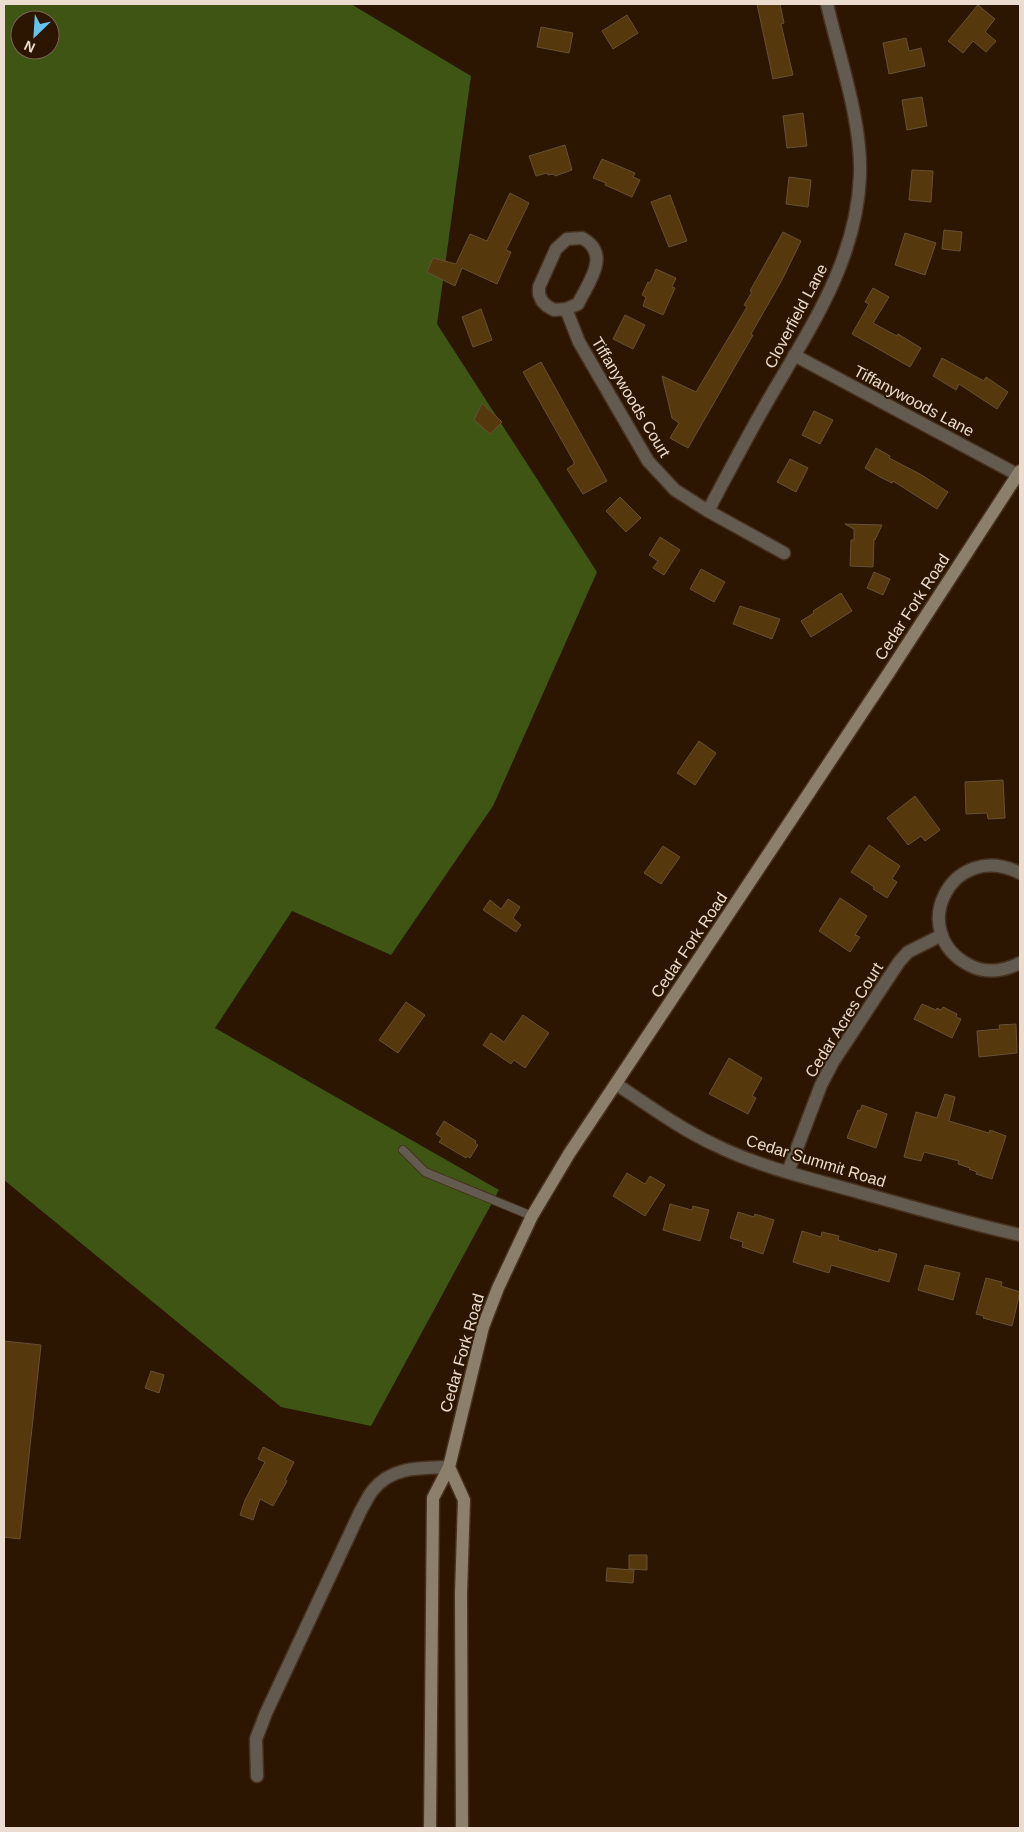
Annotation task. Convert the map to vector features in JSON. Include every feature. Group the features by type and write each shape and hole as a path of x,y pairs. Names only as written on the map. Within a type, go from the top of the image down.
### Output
{"street":[{"name":"Cloverfield Lane","path":"708,511 760,413 830,293 843,262 853,229 858,202 859,148 854,113 827,4"},
{"path":"582,238 594,247 597,262 578,304 566,310 554,310 547,306 539,294 539,286 556,250 561,244 567,239 582,238"},
{"name":"Tiffanywoods Court","path":"566,310 579,342 648,461 675,490 708,511 784,553"},
{"name":"Tiffanywoods Lane","path":"794,355 1019,474"},
{"name":"Cedar Fork Road","path":"430,1828 433,1498 449,1467 483,1327 498,1288 532,1216 569,1154 1019,474"},
{"path":"1020,873 999,866 987,865 965,873 948,889 942,900 939,923 947,945 954,955 974,968 997,971 1020,963"},
{"name":"Cedar Acres Court","path":"788,1172 821,1086 845,1042 899,962 908,952 942,934"},
{"name":"Cedar Summit Road","path":"616,1084 685,1129 714,1145 746,1158 788,1172 1020,1235"},
{"path":"258,1776 256,1739 266,1713 361,1510 373,1489 390,1475 404,1470 449,1467 464,1500 461,1585 462,1828"}],"lane":[{"path":"403,1150 425,1172 532,1216"}],"green space":[{"path":"4,4 351,4 471,76 437,324 597,572 493,806 391,955 292,911 215,1028 499,1190 371,1426 281,1407 4,1180"}],"building":[{"path":"757,4 780,4 784,23 781,24 793,75 773,79"},
{"path":"978,5 995,19 985,32 996,41 986,52 973,41 963,53 948,41"},
{"path":"627,15 638,33 613,49 602,31"},
{"path":"541,27 573,33 569,53 537,47"},
{"path":"906,38 909,51 921,48 925,66 889,74 883,43"},
{"path":"922,97 927,126 907,130 902,100"},
{"path":"803,113 807,146 787,148 783,116"},
{"path":"565,145 572,170 555,176 554,174 548,175 547,173 536,176 529,156"},
{"path":"602,159 635,173 633,177 640,180 632,197 593,178"},
{"path":"912,170 933,171 931,202 909,200"},
{"path":"789,177 811,180 808,207 786,204"},
{"path":"510,193 529,203 506,250 511,252 497,284 462,268 455,286 427,272 433,258 456,264 470,234 487,241"},
{"path":"670,195 687,241 669,247 651,202"},
{"path":"944,230 962,232 960,251 942,249"},
{"path":"783,232 801,241 782,280 751,334 753,335 688,448 670,438 679,423 672,418 662,376 696,392 747,307 744,305 752,292 750,291"},
{"path":"905,233 936,243 925,275 895,265"},
{"path":"656,269 676,278 672,287 675,288 663,315 643,306 646,297 642,295"},
{"path":"873,288 889,297 873,323 897,336 898,334 921,348 910,367 852,334 869,304 865,302"},
{"path":"481,309 492,340 473,347 462,317"},
{"path":"625,315 645,325 633,349 613,339"},
{"path":"942,358 984,381 986,377 1008,392 997,409 959,384 956,390 933,376"},
{"path":"541,362 607,481 583,494 567,469 574,462 523,372"},
{"path":"482,403 502,422 490,434 474,420"},
{"path":"814,411 833,420 820,444 802,435"},
{"path":"876,448 890,456 889,458 920,474 948,492 937,509 893,481 892,483 865,468"},
{"path":"790,459 808,468 796,492 777,482"},
{"path":"620,497 641,518 626,532 606,511"},
{"path":"845,524 882,525 874,539 873,567 850,566 851,540 854,540 854,529"},
{"path":"660,537 680,550 664,575 653,568 658,561 649,555"},
{"path":"701,569 725,582 714,602 690,589"},
{"path":"874,572 890,579 883,595 867,588"},
{"path":"841,593 852,611 811,637 801,621"},
{"path":"740,606 780,619 772,639 733,624"},
{"path":"699,741 716,753 695,785 677,773"},
{"path":"1003,780 1005,818 988,819 987,813 966,814 965,782"},
{"path":"915,796 940,830 925,841 921,836 908,845 887,818"},
{"path":"869,845 900,866 892,879 897,882 887,898 851,872"},
{"path":"663,846 680,857 661,884 644,873"},
{"path":"840,898 867,916 855,935 860,937 850,952 819,931"},
{"path":"508,899 520,907 513,918 521,925 516,932 483,910 490,900 501,909"},
{"path":"406,1002 425,1015 398,1053 379,1040"},
{"path":"922,1004 936,1010 937,1008 941,1010 943,1007 957,1014 956,1017 961,1019 952,1038 914,1019"},
{"path":"523,1015 549,1033 525,1068 514,1060 511,1064 483,1045 491,1033 504,1042"},
{"path":"1016,1024 1017,1053 979,1057 977,1031 1000,1029 999,1025"},
{"path":"729,1058 762,1078 752,1096 756,1098 748,1114 709,1094"},
{"path":"945,1094 955,1097 949,1121 989,1133 990,1130 1006,1136 992,1179 976,1174 977,1172 970,1168 958,1164 959,1161 924,1152 921,1161 904,1157 916,1112 937,1118"},
{"path":"862,1105 887,1114 876,1148 847,1138 858,1110 860,1111"},
{"path":"444,1121 476,1141 475,1143 478,1145 470,1158 467,1156 466,1158 439,1142 442,1138 436,1134"},
{"path":"627,1173 645,1184 650,1176 665,1185 645,1216 613,1196"},
{"path":"670,1204 692,1210 693,1206 709,1210 700,1241 663,1230"},
{"path":"738,1212 754,1217 755,1214 774,1220 763,1254 742,1247 743,1242 730,1238"},
{"path":"802,1231 821,1237 822,1232 839,1236 838,1240 878,1252 879,1249 897,1254 889,1282 831,1265 829,1273 793,1262"},
{"path":"925,1265 960,1273 953,1300 918,1290"},
{"path":"986,1278 1002,1282 1001,1286 1020,1292 1012,1326 983,1318 984,1316 976,1314"},
{"path":"4,1341 41,1345 20,1539 4,1537"},
{"path":"151,1371 164,1375 159,1393 145,1388"},
{"path":"263,1447 294,1462 285,1480 287,1481 273,1506 260,1499 253,1520 240,1515 245,1500 265,1462 258,1459"},
{"path":"629,1555 647,1555 647,1570 629,1569"},
{"path":"607,1568 634,1570 633,1583 606,1581"}]}
